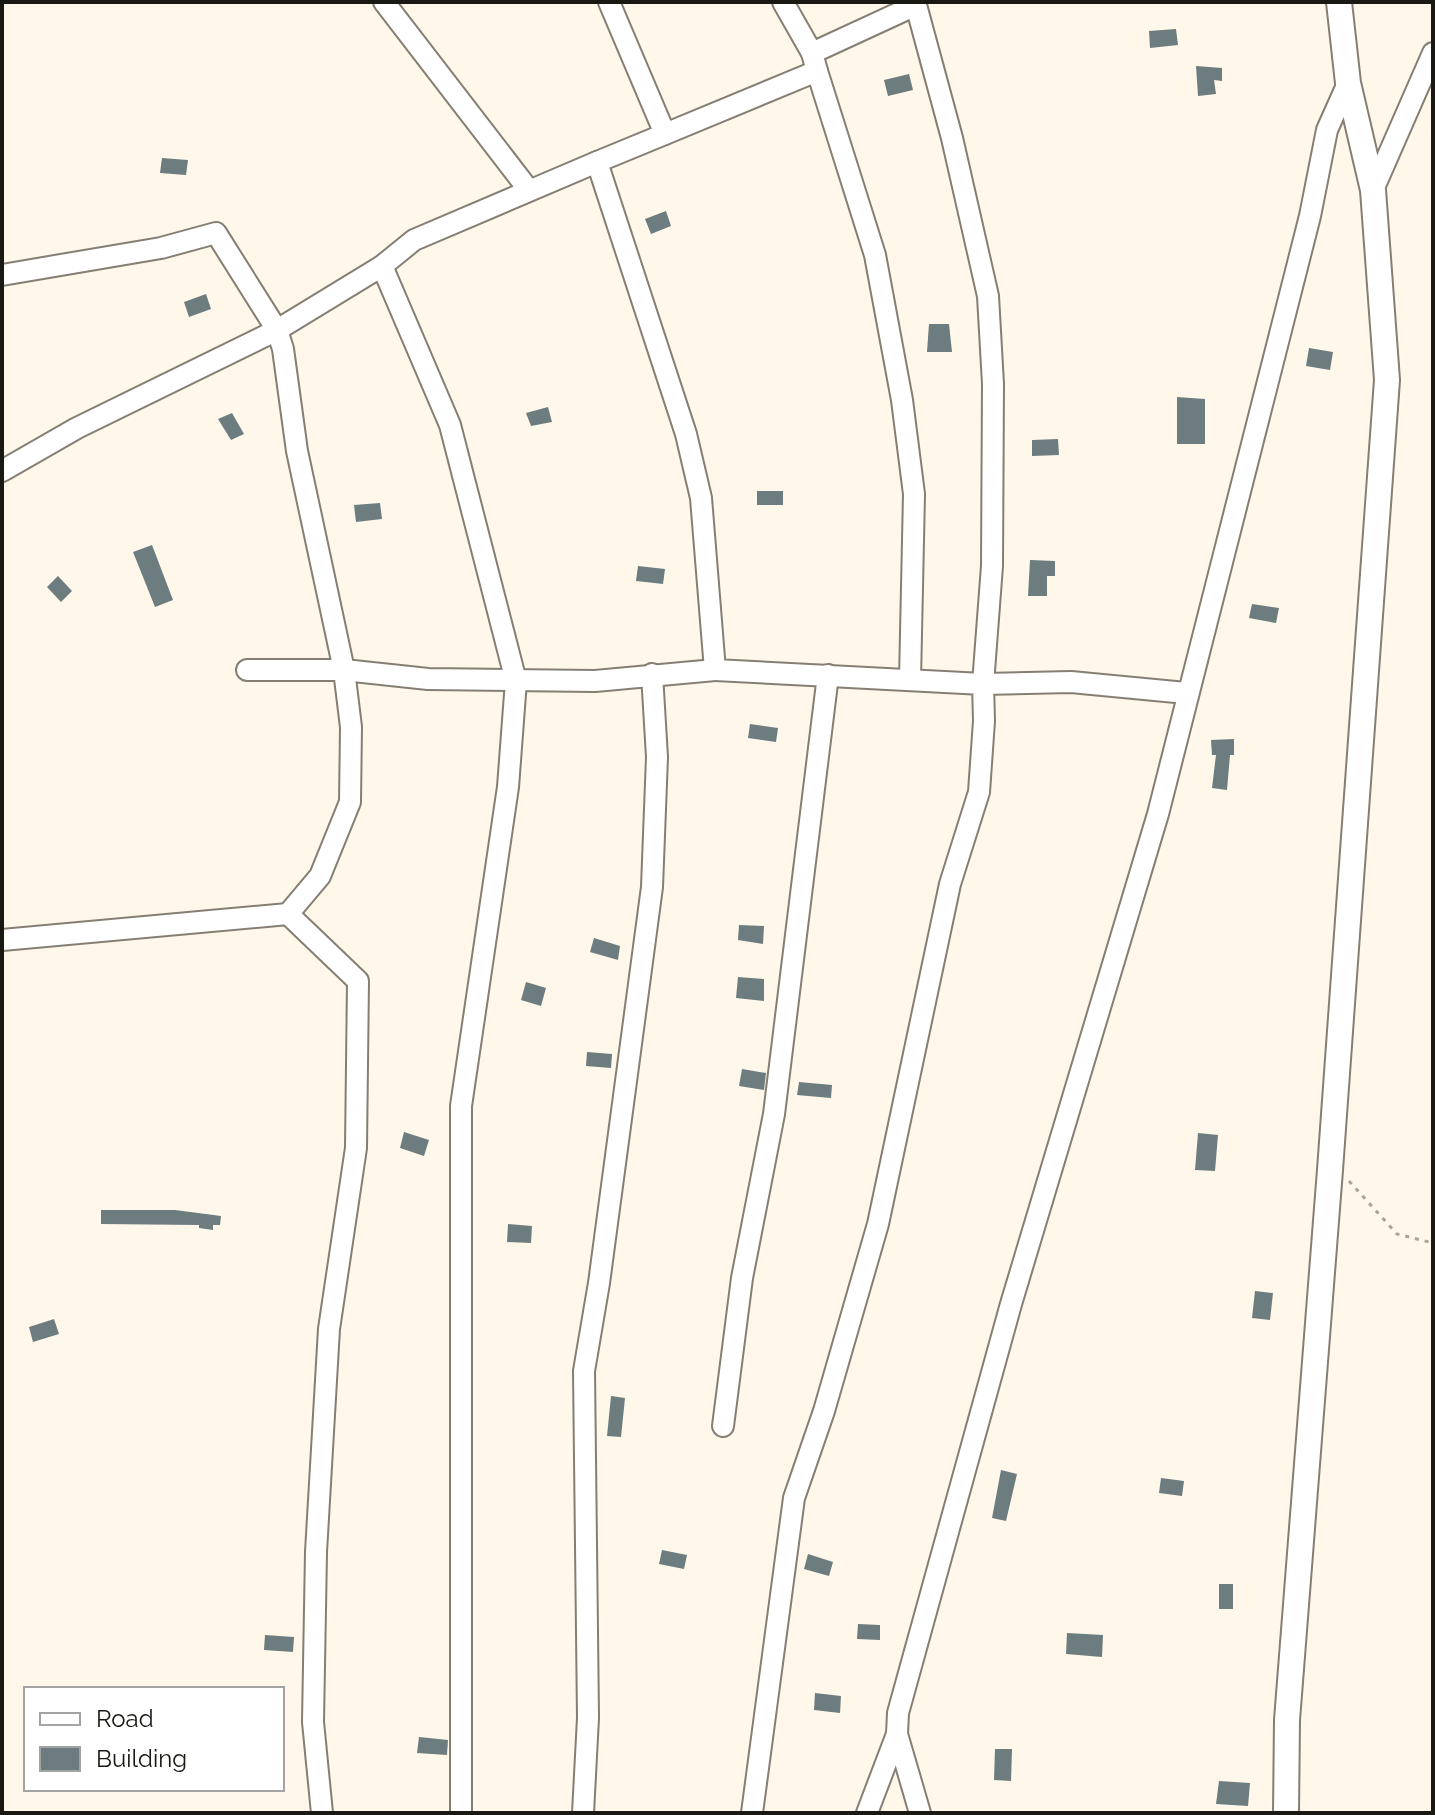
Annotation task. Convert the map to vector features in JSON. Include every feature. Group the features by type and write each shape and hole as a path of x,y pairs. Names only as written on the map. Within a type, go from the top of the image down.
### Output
{"main road":[{"path":"1286,1813 1287,1720 1387,380 1373,190 1348,83 1339,2"}],"street":[{"path":"384,2 528,189"},
{"path":"609,2 665,134"},
{"path":"783,2 814,62 875,255 902,400 914,494 910,680"},
{"path":"2,471 77,428 277,330 382,266 414,240 528,189 665,134 814,62 918,3 988,296 993,384 992,566 979,792 950,884 878,1224 824,1411 794,1498 752,1813"},
{"path":"1373,190 1433,53"},
{"path":"867,1813 897,1734 898,1713 1011,1304 1158,814 1186,693 1310,216 1327,130 1348,83"},
{"path":"597,162 686,434 701,498 715,670"},
{"path":"2,275 161,248 216,233 277,330 283,349 297,451 344,670 351,727 350,802 320,876 288,914 2,940"},
{"path":"382,266 450,425 516,681 508,787 461,1106 461,1813"},
{"path":"247,670 344,670 428,679 595,681 715,670 983,684 1071,682 1186,693"},
{"path":"583,1813 588,1718 584,1371 599,1283 652,887 657,757 652,674"},
{"path":"723,1426 742,1278 774,1114 828,675"},
{"path":"288,914 358,981 356,1148 329,1329 316,1552 313,1722 322,1813"},
{"path":"897,1734 920,1813"}],"path":[{"path":"1330,1170 1349,1181 1397,1234 1433,1243"}],"building":[{"path":"1176,29 1178,45 1150,48 1149,31"},
{"path":"1196,66 1222,68 1222,81 1214,80 1216,94 1198,96"},
{"path":"909,74 913,90 888,96 884,80"},
{"path":"162,158 188,160 186,175 160,173"},
{"path":"666,211 671,226 651,234 645,219"},
{"path":"206,294 211,309 189,317 184,302"},
{"path":"929,324 949,324 952,352 927,352"},
{"path":"1309,348 1333,352 1330,370 1306,366"},
{"path":"1177,397 1205,399 1205,444 1177,444"},
{"path":"548,407 552,422 531,426 526,413"},
{"path":"232,413 244,434 231,440 218,419"},
{"path":"1058,439 1059,455 1032,456 1032,440"},
{"path":"757,491 783,491 783,505 757,505"},
{"path":"380,503 382,519 356,522 354,505"},
{"path":"152,545 173,600 155,607 133,552"},
{"path":"1030,560 1055,561 1055,576 1047,576 1047,596 1028,596"},
{"path":"638,566 665,569 663,584 636,581"},
{"path":"58,576 72,591 61,602 47,587"},
{"path":"1252,604 1279,608 1276,623 1249,618"},
{"path":"750,724 778,728 776,742 748,738"},
{"path":"1234,739 1227,790 1212,788 1216,755 1212,755 1211,740"},
{"path":"739,925 764,926 763,944 738,940"},
{"path":"594,938 620,946 618,960 590,952"},
{"path":"738,977 764,979 764,1001 736,998"},
{"path":"526,982 546,988 541,1006 521,1000"},
{"path":"587,1052 612,1054 611,1068 586,1066"},
{"path":"742,1069 766,1073 764,1090 739,1086"},
{"path":"799,1082 832,1085 831,1098 797,1095"},
{"path":"404,1132 429,1140 424,1156 400,1148"},
{"path":"1198,1133 1218,1135 1215,1171 1195,1170"},
{"path":"101,1210 175,1210 221,1216 220,1225 213,1225 213,1230 199,1228 199,1225 101,1224"},
{"path":"508,1224 532,1226 531,1243 507,1242"},
{"path":"1255,1291 1273,1293 1270,1320 1252,1318"},
{"path":"54,1319 59,1334 33,1342 29,1327"},
{"path":"611,1396 625,1398 621,1437 607,1436"},
{"path":"1001,1470 1017,1474 1006,1521 992,1518"},
{"path":"1161,1478 1184,1481 1182,1496 1159,1493"},
{"path":"662,1550 687,1555 684,1569 659,1564"},
{"path":"808,1554 833,1562 829,1576 804,1569"},
{"path":"1219,1584 1233,1584 1233,1609 1219,1609"},
{"path":"858,1624 880,1625 880,1640 857,1639"},
{"path":"1067,1633 1103,1635 1102,1657 1066,1654"},
{"path":"265,1635 294,1637 293,1652 264,1650"},
{"path":"815,1693 841,1696 840,1713 814,1710"},
{"path":"419,1737 448,1740 447,1755 417,1753"},
{"path":"995,1749 1012,1749 1011,1781 994,1780"},
{"path":"1219,1781 1250,1783 1248,1806 1216,1804"}]}
